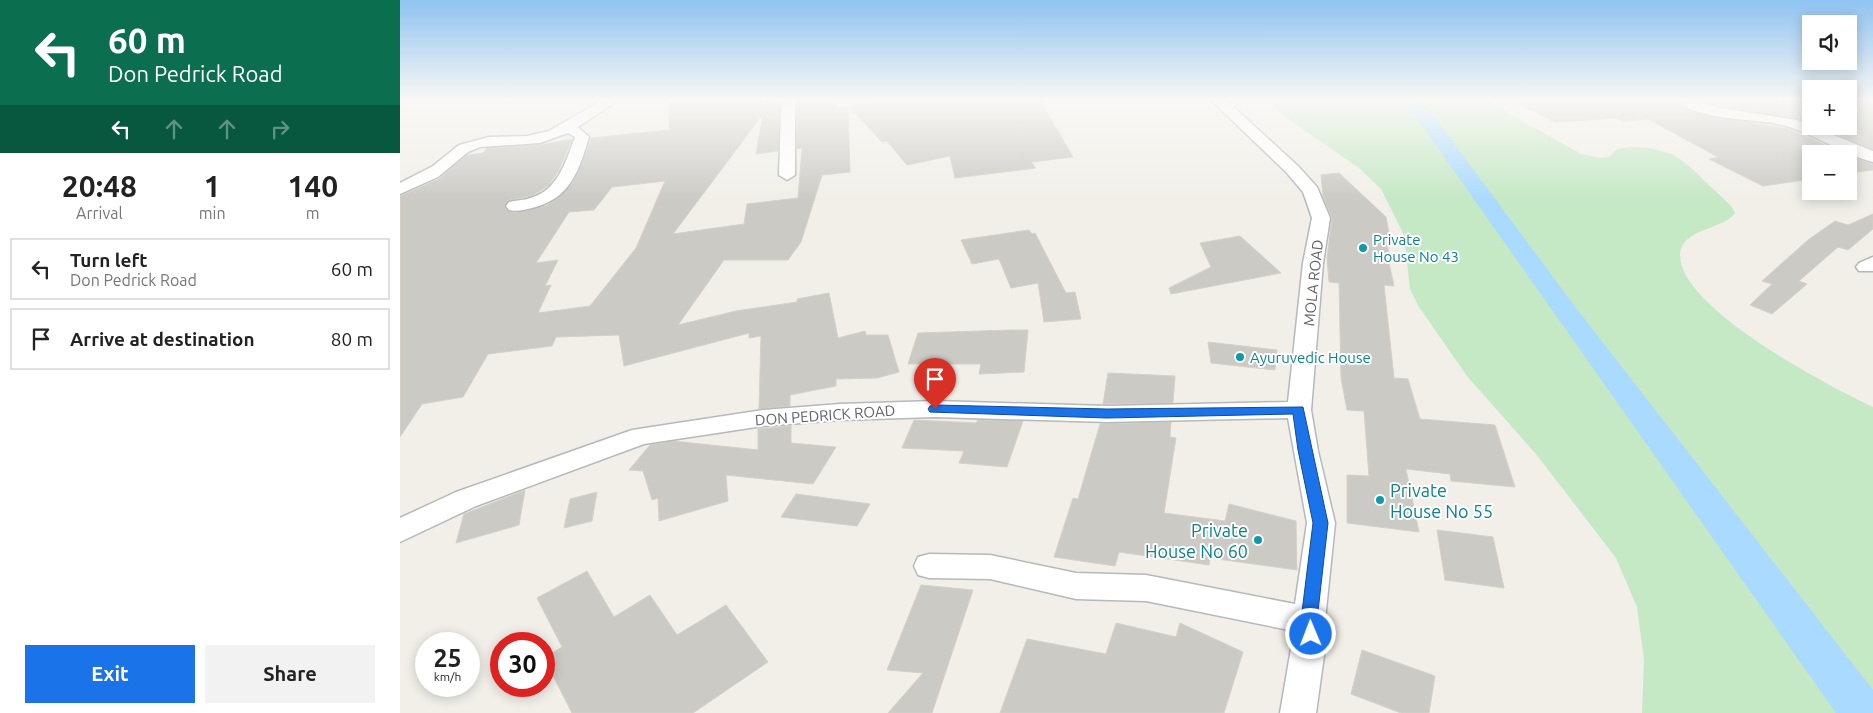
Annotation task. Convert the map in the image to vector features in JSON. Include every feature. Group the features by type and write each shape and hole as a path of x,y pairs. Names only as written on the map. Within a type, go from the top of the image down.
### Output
{"street":[{"path":"400,189 428,178 450,162 463,149 488,142 539,140 559,133"},
{"path":"515,206 535,202 552,194 558,188 576,156 582,137 580,133"},
{"path":"787,175 788,133"},
{"name":"MOLA ROAD","path":"1254,133 1292,169 1310,191 1321,218 1313,263 1299,410 1320,523 1309,620 1311,634 1298,713"},
{"path":"1817,133 1873,157"},
{"name":"DON PEDRICK ROAD","path":"400,532 466,499 641,436 763,418 840,412 935,409 1107,414 1299,410"},
{"path":"929,566 990,567 1076,586 1146,588 1309,620"}],"green space":[{"path":"1309,133 1544,133 1581,154 1600,158 1609,157 1617,149 1633,147 1651,148 1672,154 1687,164 1731,206 1735,213 1729,219 1695,234 1687,239 1682,246 1680,255 1686,276 1704,298 1729,321 1760,343 1793,364 1873,407 1873,713 1642,713 1644,660 1637,607 1616,558 1536,454 1467,376 1419,307 1410,289 1404,235 1381,189 1359,168"}],"building":[{"path":"637,133 749,133 673,234 744,224 747,204 798,198 802,148 797,149 797,133 849,133 850,172 822,175 801,242 788,260 724,260 678,325 736,311 797,302 797,299 829,293 838,338 865,331 866,335 888,335 899,372 877,378 836,379 836,386 790,395 790,406 759,409 761,336 749,338 749,333 624,366 619,335 556,337 552,346 488,354 463,397 422,404 400,437 400,196 439,179 467,155 483,153 487,148 540,145 572,139 559,170 549,185 532,196 509,200 504,206 508,211 515,213 546,206 557,199 573,183 591,138","holes":["665,181 636,248 590,306 538,313 551,285 545,286 558,260 536,263 569,212 594,210 612,187"]},
{"path":"760,133 778,133 778,151 756,154"},
{"path":"874,133 1059,133 1073,157 1031,162 1036,168 955,178 950,156 907,165 887,141 882,142"},
{"path":"1674,133 1798,133 1825,145 1802,145 1802,180 1763,186 1709,159 1718,157"},
{"path":"1857,133 1873,133 1873,149 1839,135 1857,135"},
{"path":"1857,158 1873,164 1873,170 1857,172"},
{"path":"1339,173 1386,217 1390,238 1386,238 1390,258 1388,258 1394,286 1384,285 1394,378 1408,379 1420,419 1495,425 1515,487 1451,481 1450,474 1406,469 1419,532 1347,523 1347,475 1369,476 1364,411 1347,410 1341,378 1339,283 1329,282 1327,258 1332,218 1323,196 1321,175"},
{"path":"1873,214 1873,229 1848,250 1838,247 1799,281 1807,284 1772,314 1750,305 1772,284 1762,281 1808,240 1835,221 1848,225"},
{"path":"1029,230 1032,234 1035,233 1066,293 1075,292 1081,319 1044,322 1038,283 1011,288 999,259 972,264 961,240"},
{"path":"1240,236 1281,273 1171,294 1169,288 1211,267 1200,243"},
{"path":"1028,330 1024,372 979,374 981,364 908,364 918,333"},
{"name":"Ayuruvedic House","path":"1208,342 1277,350 1275,370 1211,363"},
{"path":"1108,373 1175,376 1173,403 1103,404"},
{"path":"914,420 976,423 978,420 1023,421 1007,467 959,463 964,451 902,448"},
{"path":"1171,422 1170,437 1176,438 1164,513 1225,521 1229,504 1296,521 1297,570 1210,558 1209,565 1119,552 1115,566 1054,557 1073,498 1078,499 1100,424"},
{"path":"791,426 791,443 836,447 813,484 726,475 728,501 659,521 658,498 652,500 643,471 629,470 650,445 673,441 758,450 758,429"},
{"path":"525,490 519,525 456,543 464,514"},
{"path":"597,492 592,521 564,528 570,499"},
{"path":"796,494 870,504 857,526 781,517"},
{"path":"1437,530 1493,537 1504,588 1445,580"},
{"path":"587,571 614,617 650,595 677,635 726,605 768,662 693,713 572,713 555,680 555,651 562,647 537,598"},
{"path":"921,585 973,590 932,713 888,713 923,673 887,670"},
{"path":"1116,623 1176,637 1180,623 1243,652 1224,713 1000,713 1027,639 1106,654"},
{"path":"1362,650 1435,676 1429,713 1401,713 1351,694"}],"waterway":[{"path":"1437,133 1567,314 1863,713"}],"place":[{"name":"Private House No 43","path":"1363,248"},
{"name":"Ayuruvedic House","path":"1240,357"},
{"name":"Private House No 55","path":"1380,500"},
{"name":"Private House No 60","path":"1258,540"}],"route":[{"path":"935,409 1107,414 1299,410 1320,523 1309,620 1311,634"}]}
